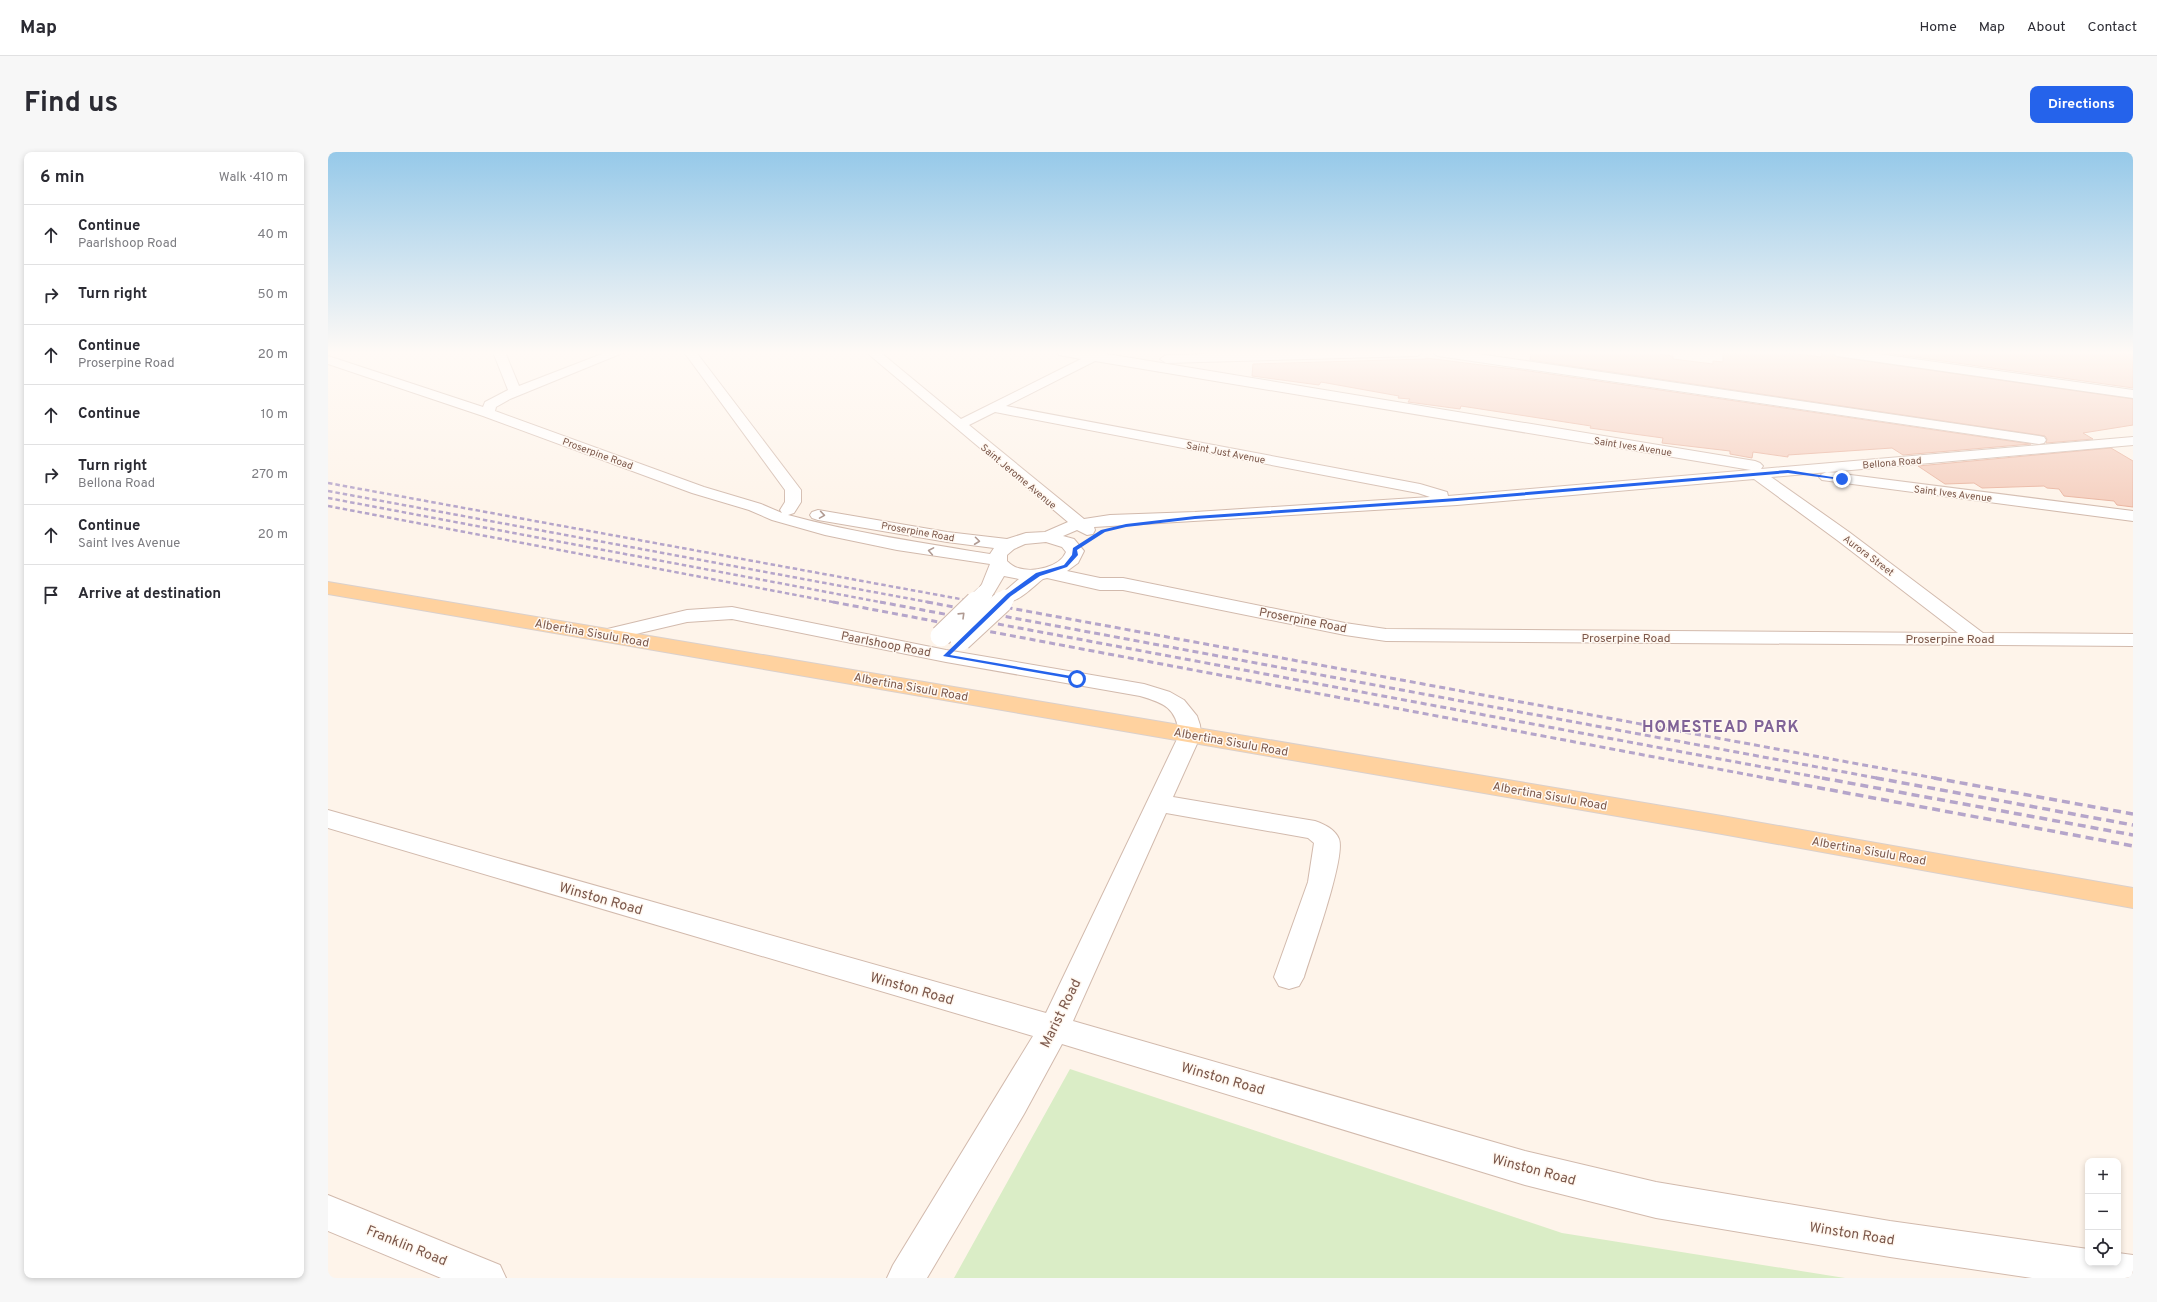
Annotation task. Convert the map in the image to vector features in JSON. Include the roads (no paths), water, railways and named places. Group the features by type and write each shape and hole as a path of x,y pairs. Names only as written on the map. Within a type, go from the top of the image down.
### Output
{"main road":[{"name":"Albertina Sisulu Road","path":"328,588 1722,825 2133,898"}],"street":[{"name":"Proserpine Road","path":"462,405 698,490 755,507 778,518 825,530 998,562 1009,571 1018,573 1043,574 1100,584 1123,584 1345,629 1386,635 2133,640"},
{"path":"488,413 491,405"},
{"path":"729,405 793,490 793,502 788,510"},
{"name":"Saint Jerome Avenue","path":"935,405 1078,525 1094,535"},
{"path":"959,425 1002,405"},
{"name":"Saint Ives Avenue","path":"1380,405 1788,472 2133,516"},
{"path":"1795,405 2074,445"},
{"name":"Saint Just Avenue","path":"995,408 1420,489 1457,500"},
{"name":"Bellona Road","path":"1047,537 1078,525 1130,518 1195,517 1457,500 2133,441"},
{"name":"Aurora Street","path":"1757,474 1843,536 1978,639"},
{"name":"Proserpine Road","path":"755,507 788,510 947,537 1009,544 1027,538 1047,537 1060,539 1069,543 1073,555 1123,584"},
{"name":"Bellona Road","path":"1073,555 1094,535 1103,531 1126,526 1195,517"},
{"path":"924,652 984,594 991,585 1002,549 1009,544"},
{"name":"Proserpine Road","path":"1043,574 1062,568 1073,555"},
{"path":"946,656 1006,598 1043,574"},
{"name":"Paarlshoop Road","path":"606,635 687,616 732,613 924,652 1144,690 1166,697 1187,714 1190,722 1190,735"},
{"name":"Marist Road","path":"906,1278 1012,1103 1054,1029 1190,735"},
{"path":"1158,803 1315,830 1327,840 1321,882 1289,977"},
{"name":"Winston Road","path":"328,819 1445,1143 1525,1168 1656,1200 1890,1239 2133,1274"},
{"name":"Franklin Road","path":"328,1213 487,1278"}],"railway":[{"path":"328,483 982,603"},
{"path":"328,491 933,603"},
{"path":"328,498 885,603"},
{"path":"328,506 838,603"},
{"path":"833,602 1771,779"},
{"path":"880,602 1827,779"},
{"path":"927,602 1882,779"},
{"path":"977,602 1940,779"},
{"path":"1766,778 2133,846"},
{"path":"1822,778 2133,835"},
{"path":"1876,778 2133,825"},
{"path":"1934,778 2133,814"}],"district":[{"name":"HOMESTEAD PARK","path":"1721,726"}]}
